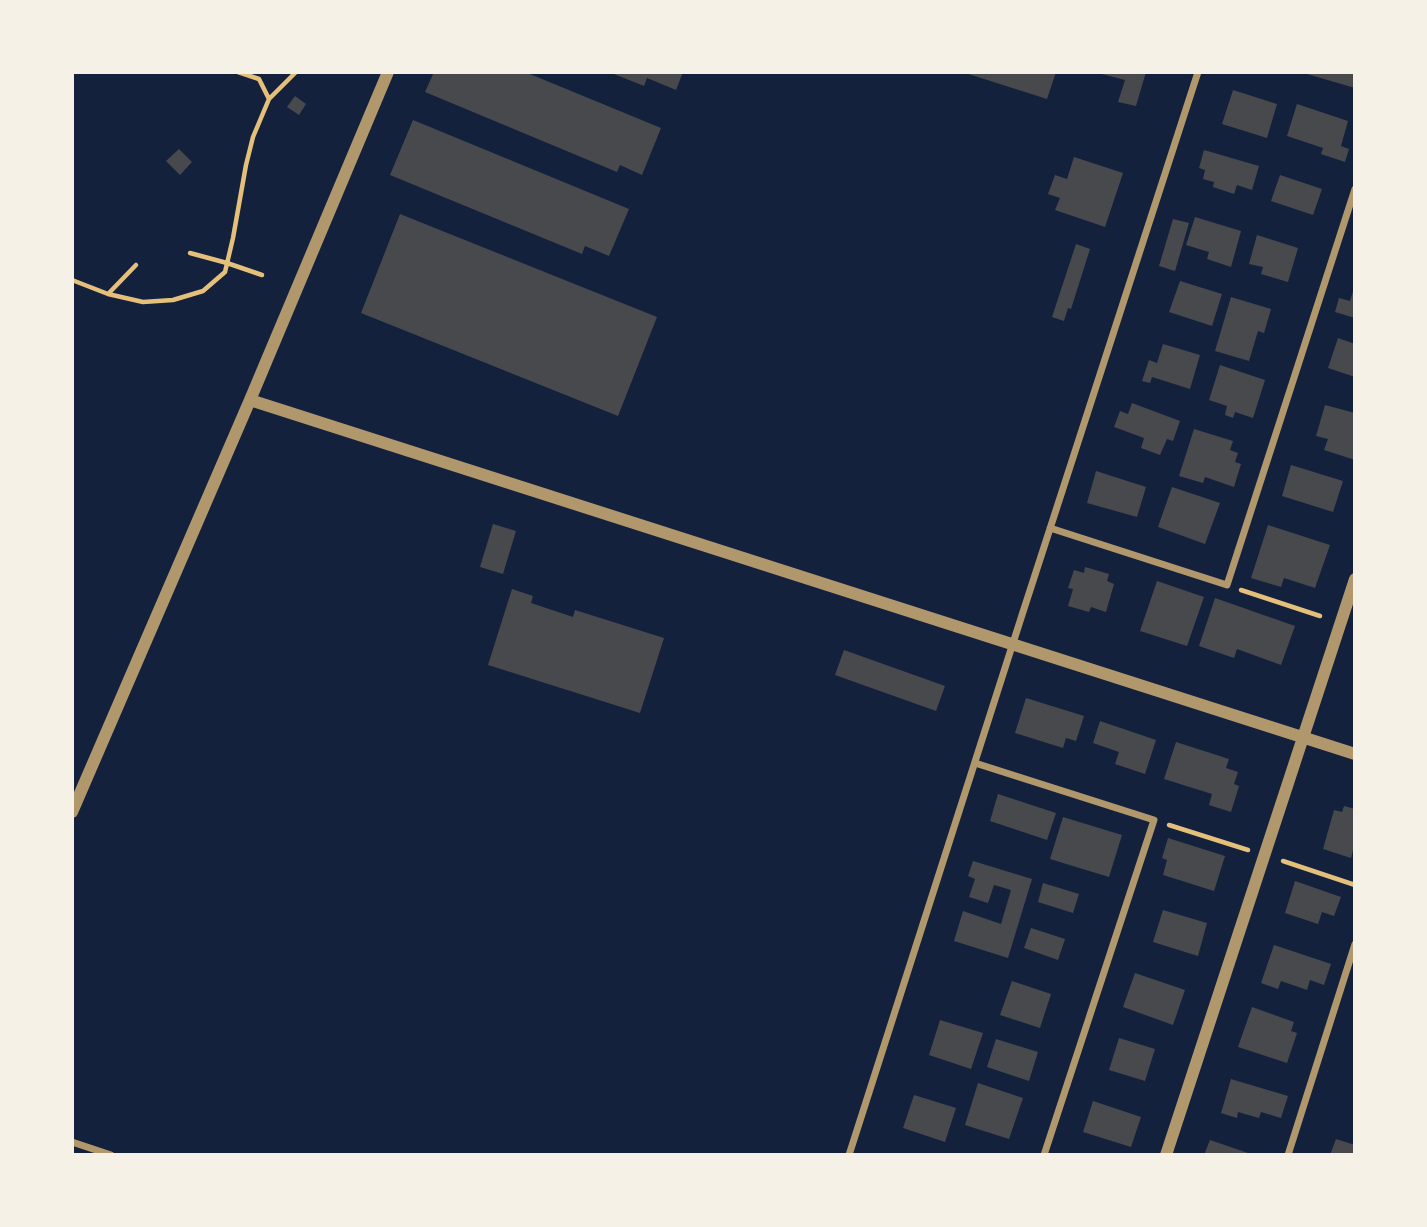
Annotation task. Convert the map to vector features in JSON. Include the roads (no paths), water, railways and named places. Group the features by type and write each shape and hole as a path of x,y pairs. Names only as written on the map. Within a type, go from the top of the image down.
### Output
{"street":[{"path":"72,812 388,72"},
{"path":"849,1155 1198,72"},
{"path":"1050,528 1227,586 1355,189"},
{"path":"250,400 1355,754"},
{"path":"1166,1155 1355,579"},
{"path":"975,763 1154,820 1044,1155"},
{"path":"1288,1155 1355,944"},
{"path":"72,1142 111,1155"}]}
